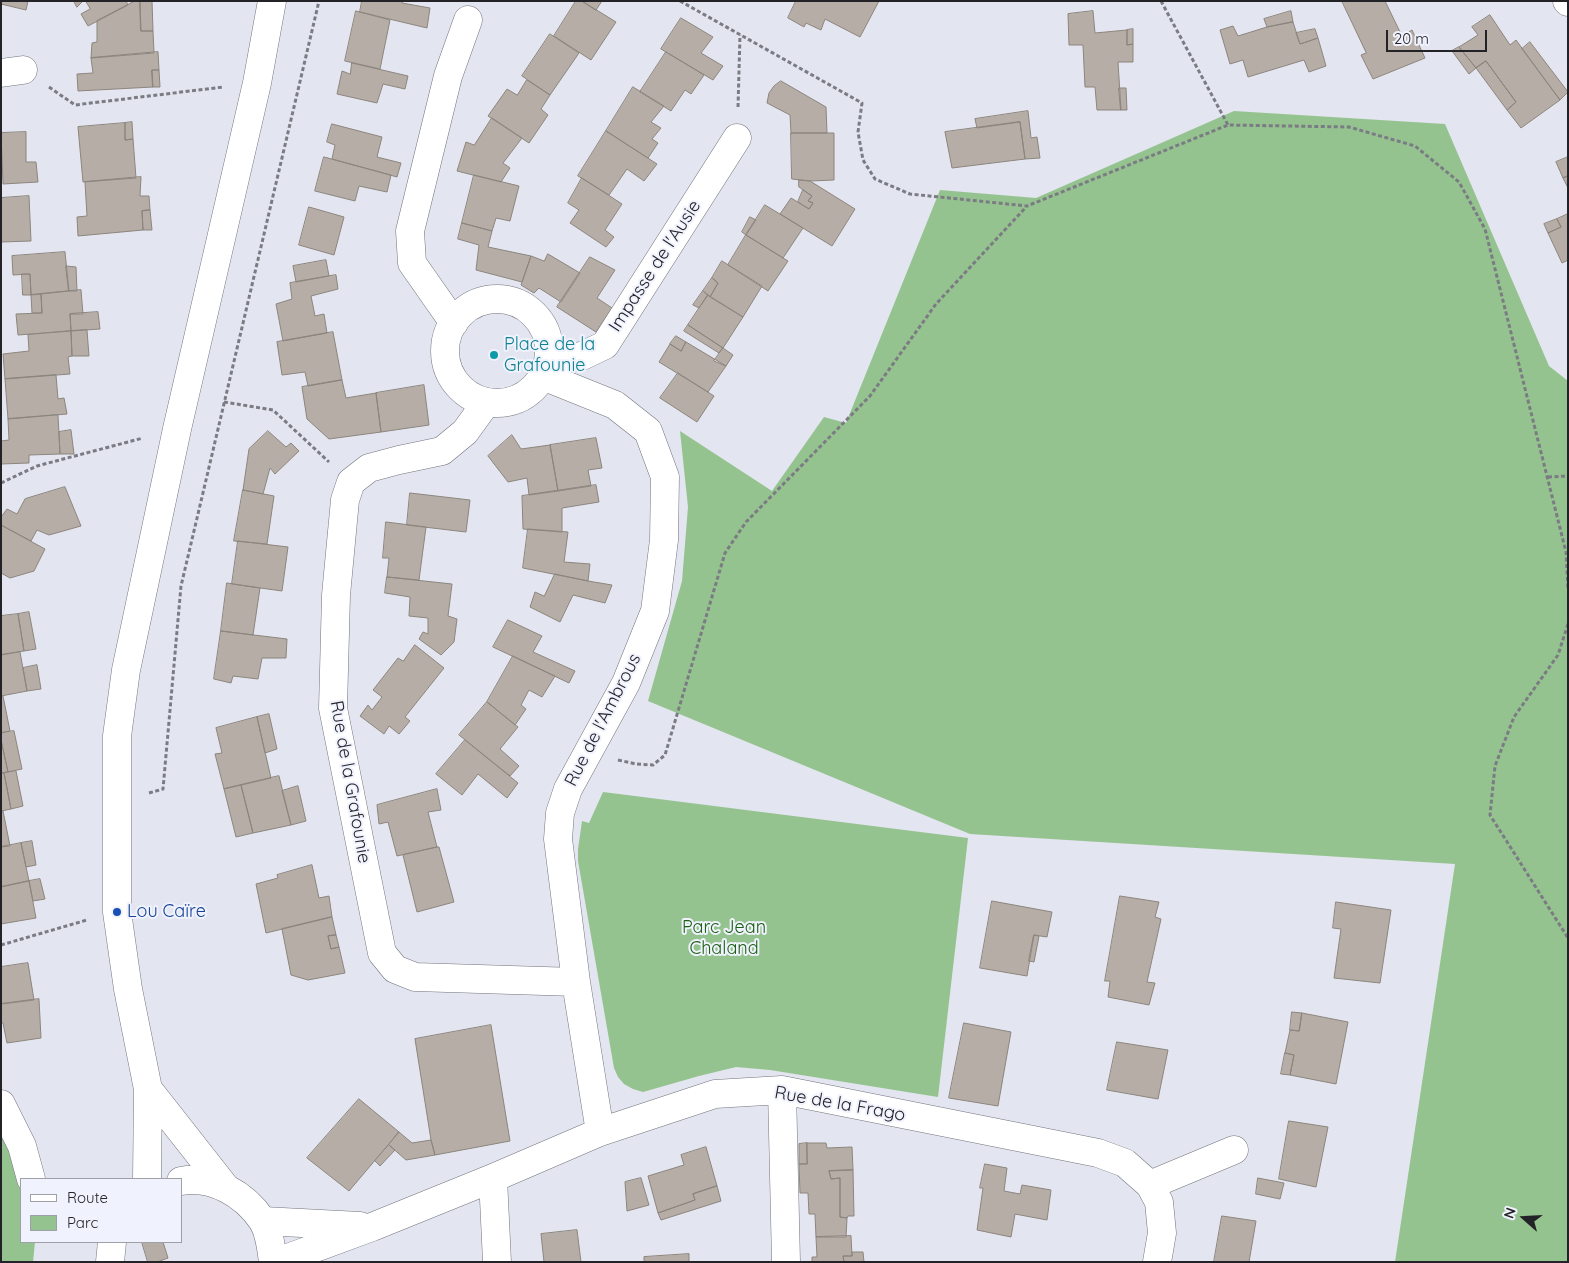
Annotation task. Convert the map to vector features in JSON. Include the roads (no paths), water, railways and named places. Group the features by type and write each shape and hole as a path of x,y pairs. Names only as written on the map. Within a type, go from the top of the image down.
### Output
{"street":[{"path":"147,1178 148,1090 128,989 117,912 117,736 126,670 177,429 257,83 272,1"},
{"path":"454,323 412,263 410,231 448,76 468,20"},
{"name":"Impasse de l'Ausie","path":"546,368 582,356 605,345 737,138"},
{"path":"499,299 516,302 532,312 542,325 548,342 546,368 533,389 519,399 503,403 486,402 471,396 458,385 449,371 445,355 446,338 454,323 465,310 481,301 499,299"},
{"name":"Rue de l'Ambrous","path":"546,368 615,405 648,431 665,477 664,540 654,611 626,682 568,789 560,814 558,839 576,982 600,1132"},
{"name":"Rue de la Grafounie","path":"486,402 465,432 442,451 369,468 351,482 345,500 336,595 333,708 382,953 395,969 415,977 576,982"},
{"path":"148,1090 225,1187"},
{"path":"782,1090 786,1262"},
{"name":"Rue de la Frago","path":"275,1262 372,1227 600,1132 715,1094 782,1090 1098,1153 1125,1163 1150,1185 1159,1202 1162,1233 1158,1262"},
{"path":"1,1104 22,1146 31,1178"},
{"path":"1150,1185 1234,1150"},
{"path":"493,1178 497,1262"},
{"path":"182,1181 205,1181 225,1187 246,1201 263,1221 271,1242 275,1262"},
{"path":"263,1221 372,1227"},
{"path":"110,1262 112,1243"}],"place":[{"name":"Place de la Grafounie","path":"494,355"},
{"name":"Lou Caïre","path":"117,912"}],"park label":[{"name":"Parc Jean Chaland","path":"724,938"}]}
